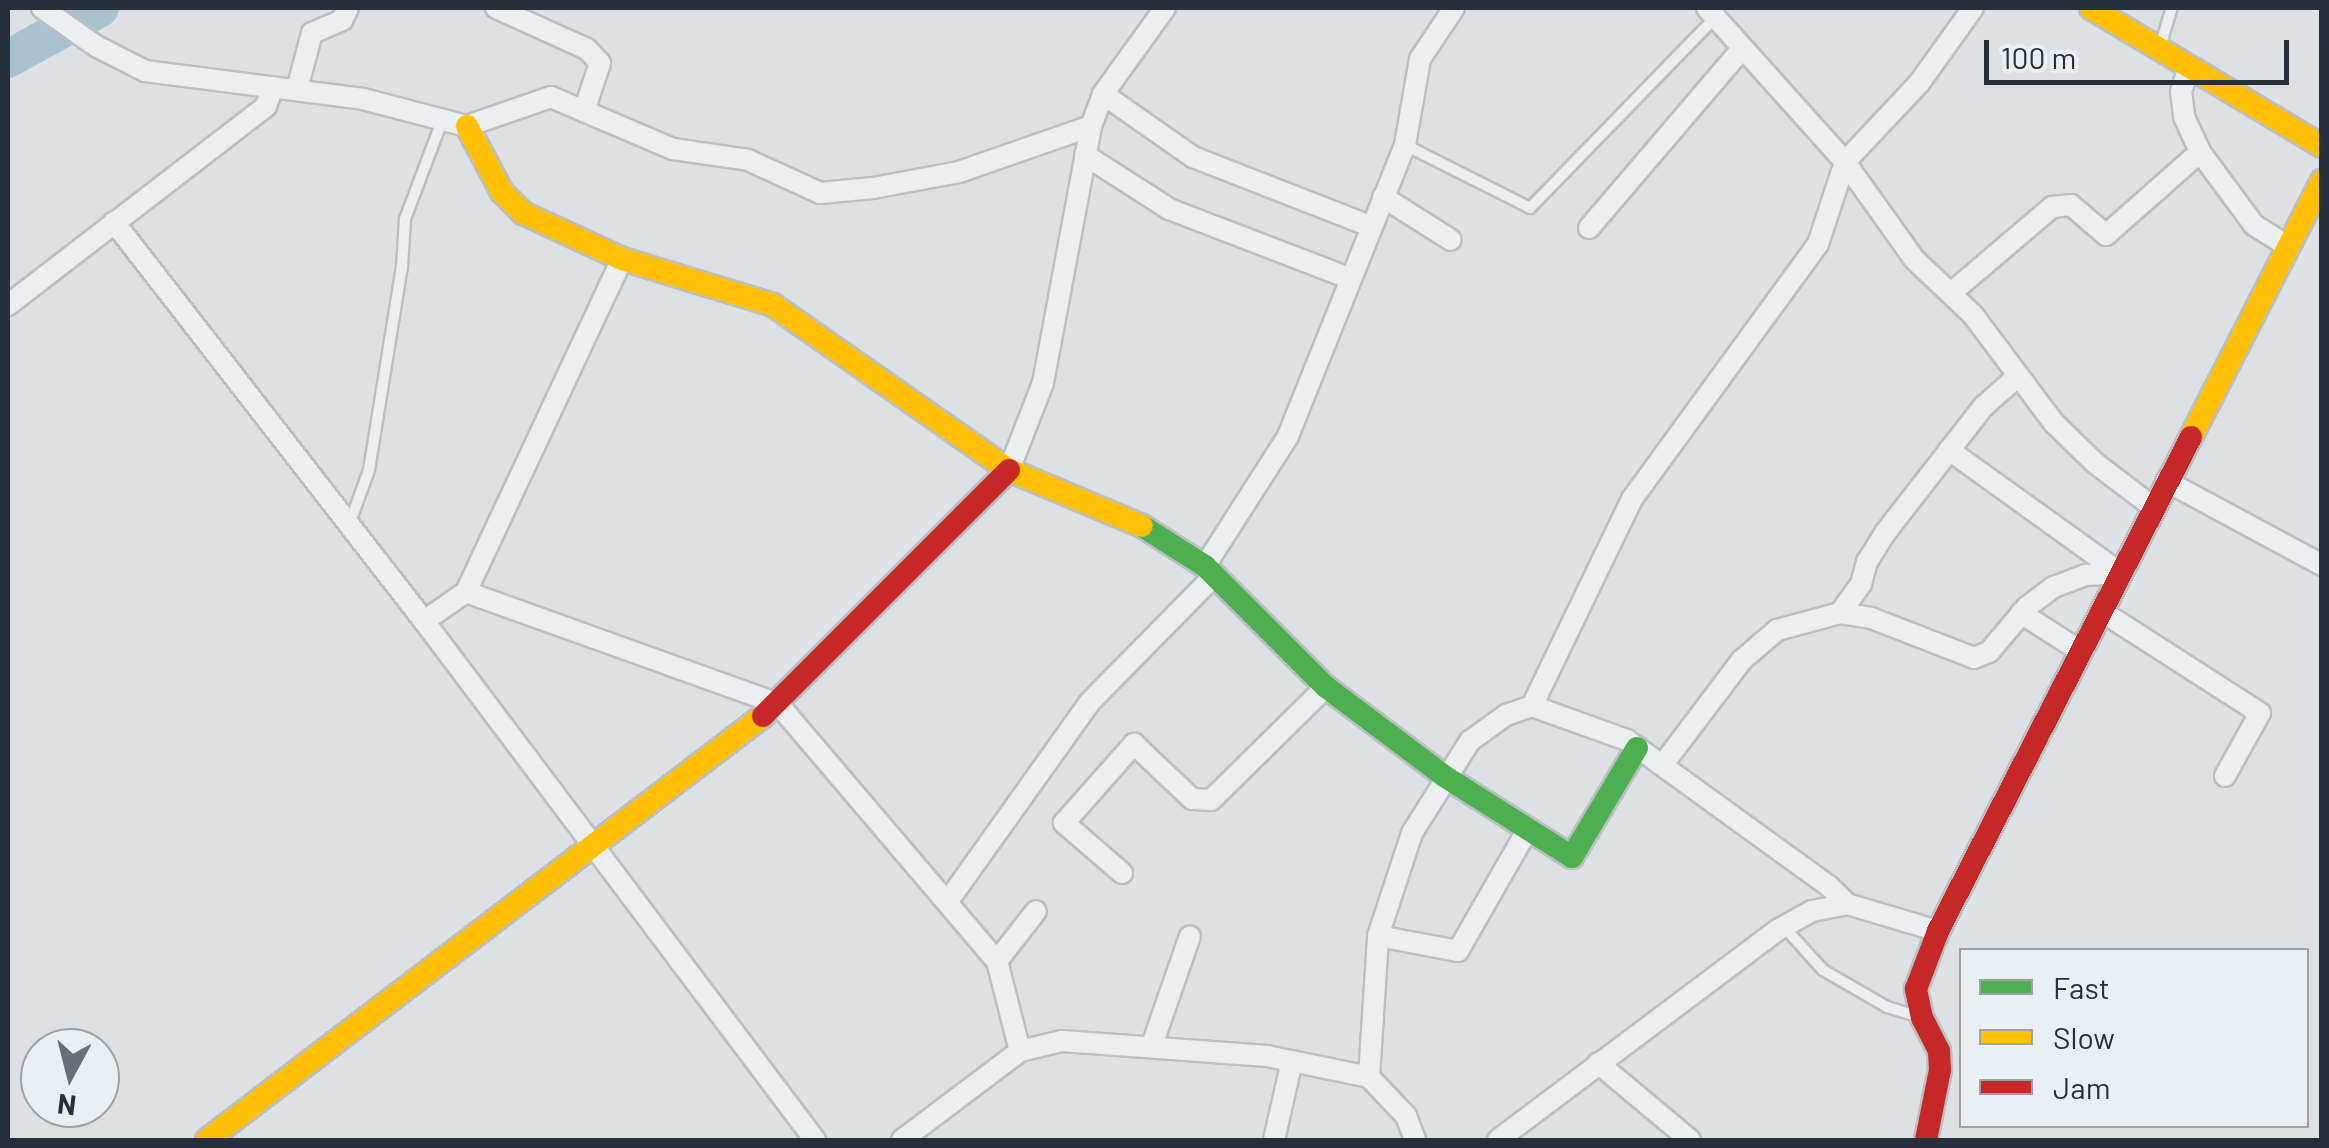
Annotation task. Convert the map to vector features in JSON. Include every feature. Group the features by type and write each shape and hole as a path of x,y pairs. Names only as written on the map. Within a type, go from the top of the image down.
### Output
{"main road":[{"path":"2091,8 2322,146"},
{"path":"467,126 502,192 523,214 622,259 773,305 1010,470 1129,518 1208,572 1326,687 1444,776 1572,857 1637,748"},
{"path":"1926,1140 1940,1070 1939,1051 1922,1018 1916,990 1938,931 2322,181"},
{"path":"207,1140 778,704 1010,470"}],"street":[{"path":"43,8 96,46 145,71 363,99 467,126 552,97 673,149 748,160 820,192 873,188 960,172 1091,126"},
{"path":"298,89 312,33 342,20 348,8"},
{"path":"496,8 587,49 600,62 584,111"},
{"path":"1010,470 1043,383 1091,126 1103,94 1165,8"},
{"path":"948,901 1088,703 1208,572 1288,436 1405,146 1420,59 1454,8"},
{"path":"1532,706 1632,499 1818,244 1845,162 1920,82 1973,8"},
{"path":"1711,13 1845,162 1915,260 1951,293 2053,422 2096,463 2154,507"},
{"path":"1589,228 1742,50"},
{"path":"2189,67 2181,91 2184,117 2200,152 2254,226 2288,246"},
{"path":"8,306 266,106 273,87"},
{"path":"1103,94 1193,156 1370,226"},
{"path":"1951,293 2052,207 2072,205 2106,235 2200,152"},
{"path":"1085,155 1170,209 1350,278"},
{"path":"1383,197 1451,240"},
{"path":"114,222 424,621 815,1140"},
{"path":"424,621 466,592 622,259"},
{"path":"1840,613 1861,584 1867,562 1885,533 1984,406 2018,376"},
{"path":"1950,450 2120,573"},
{"path":"2166,481 2322,564"},
{"path":"1664,763 1757,644 1777,630 1840,613 1871,618 1974,658 1989,652 2020,613 2054,587 2086,575 2120,573"},
{"path":"466,592 778,704 997,962 1020,1051"},
{"path":"2101,610 2260,714 2225,776"},
{"path":"2020,613 2080,651"},
{"path":"1122,872 1064,824 1134,744 1192,800 1211,800 1326,687"},
{"path":"1369,1076 1378,936 1412,832 1444,776 1470,741 1506,715 1532,706 1600,727 1664,763 1723,812 1829,886 1847,904"},
{"path":"1378,936 1458,952 1528,830"},
{"path":"1498,1140 1784,927 1812,911 1847,904 1938,931"},
{"path":"997,962 1036,911"},
{"path":"1152,1045 1190,936"},
{"path":"902,1140 1020,1051 1062,1042 1152,1045 1292,1061 1369,1076 1406,1116 1416,1140"},
{"path":"1274,1140 1292,1061"},
{"path":"1598,1063 1683,1138"}],"lane":[{"path":"2159,48 2172,8"},
{"path":"1405,146 1530,208 1711,13"},
{"path":"349,525 368,470 402,267 406,219 442,121"},
{"path":"1784,927 1823,970 1887,1007 1922,1018"}],"waterway":[{"path":"8,59 100,8"}],"traffic: fast":[{"path":"1142,526 1205,566 1326,687 1444,776 1572,857 1637,748"}],"traffic: slow":[{"path":"2091,8 2322,146"},
{"path":"467,126 502,192 523,213 622,259 773,305 1009,470 1142,526"},
{"path":"2191,437 2322,181"},
{"path":"207,1140 763,716"}],"traffic: jam":[{"path":"1926,1140 1940,1070 1939,1051 1922,1018 1916,989 1938,931 2191,437"},
{"path":"763,716 1009,470"}]}
